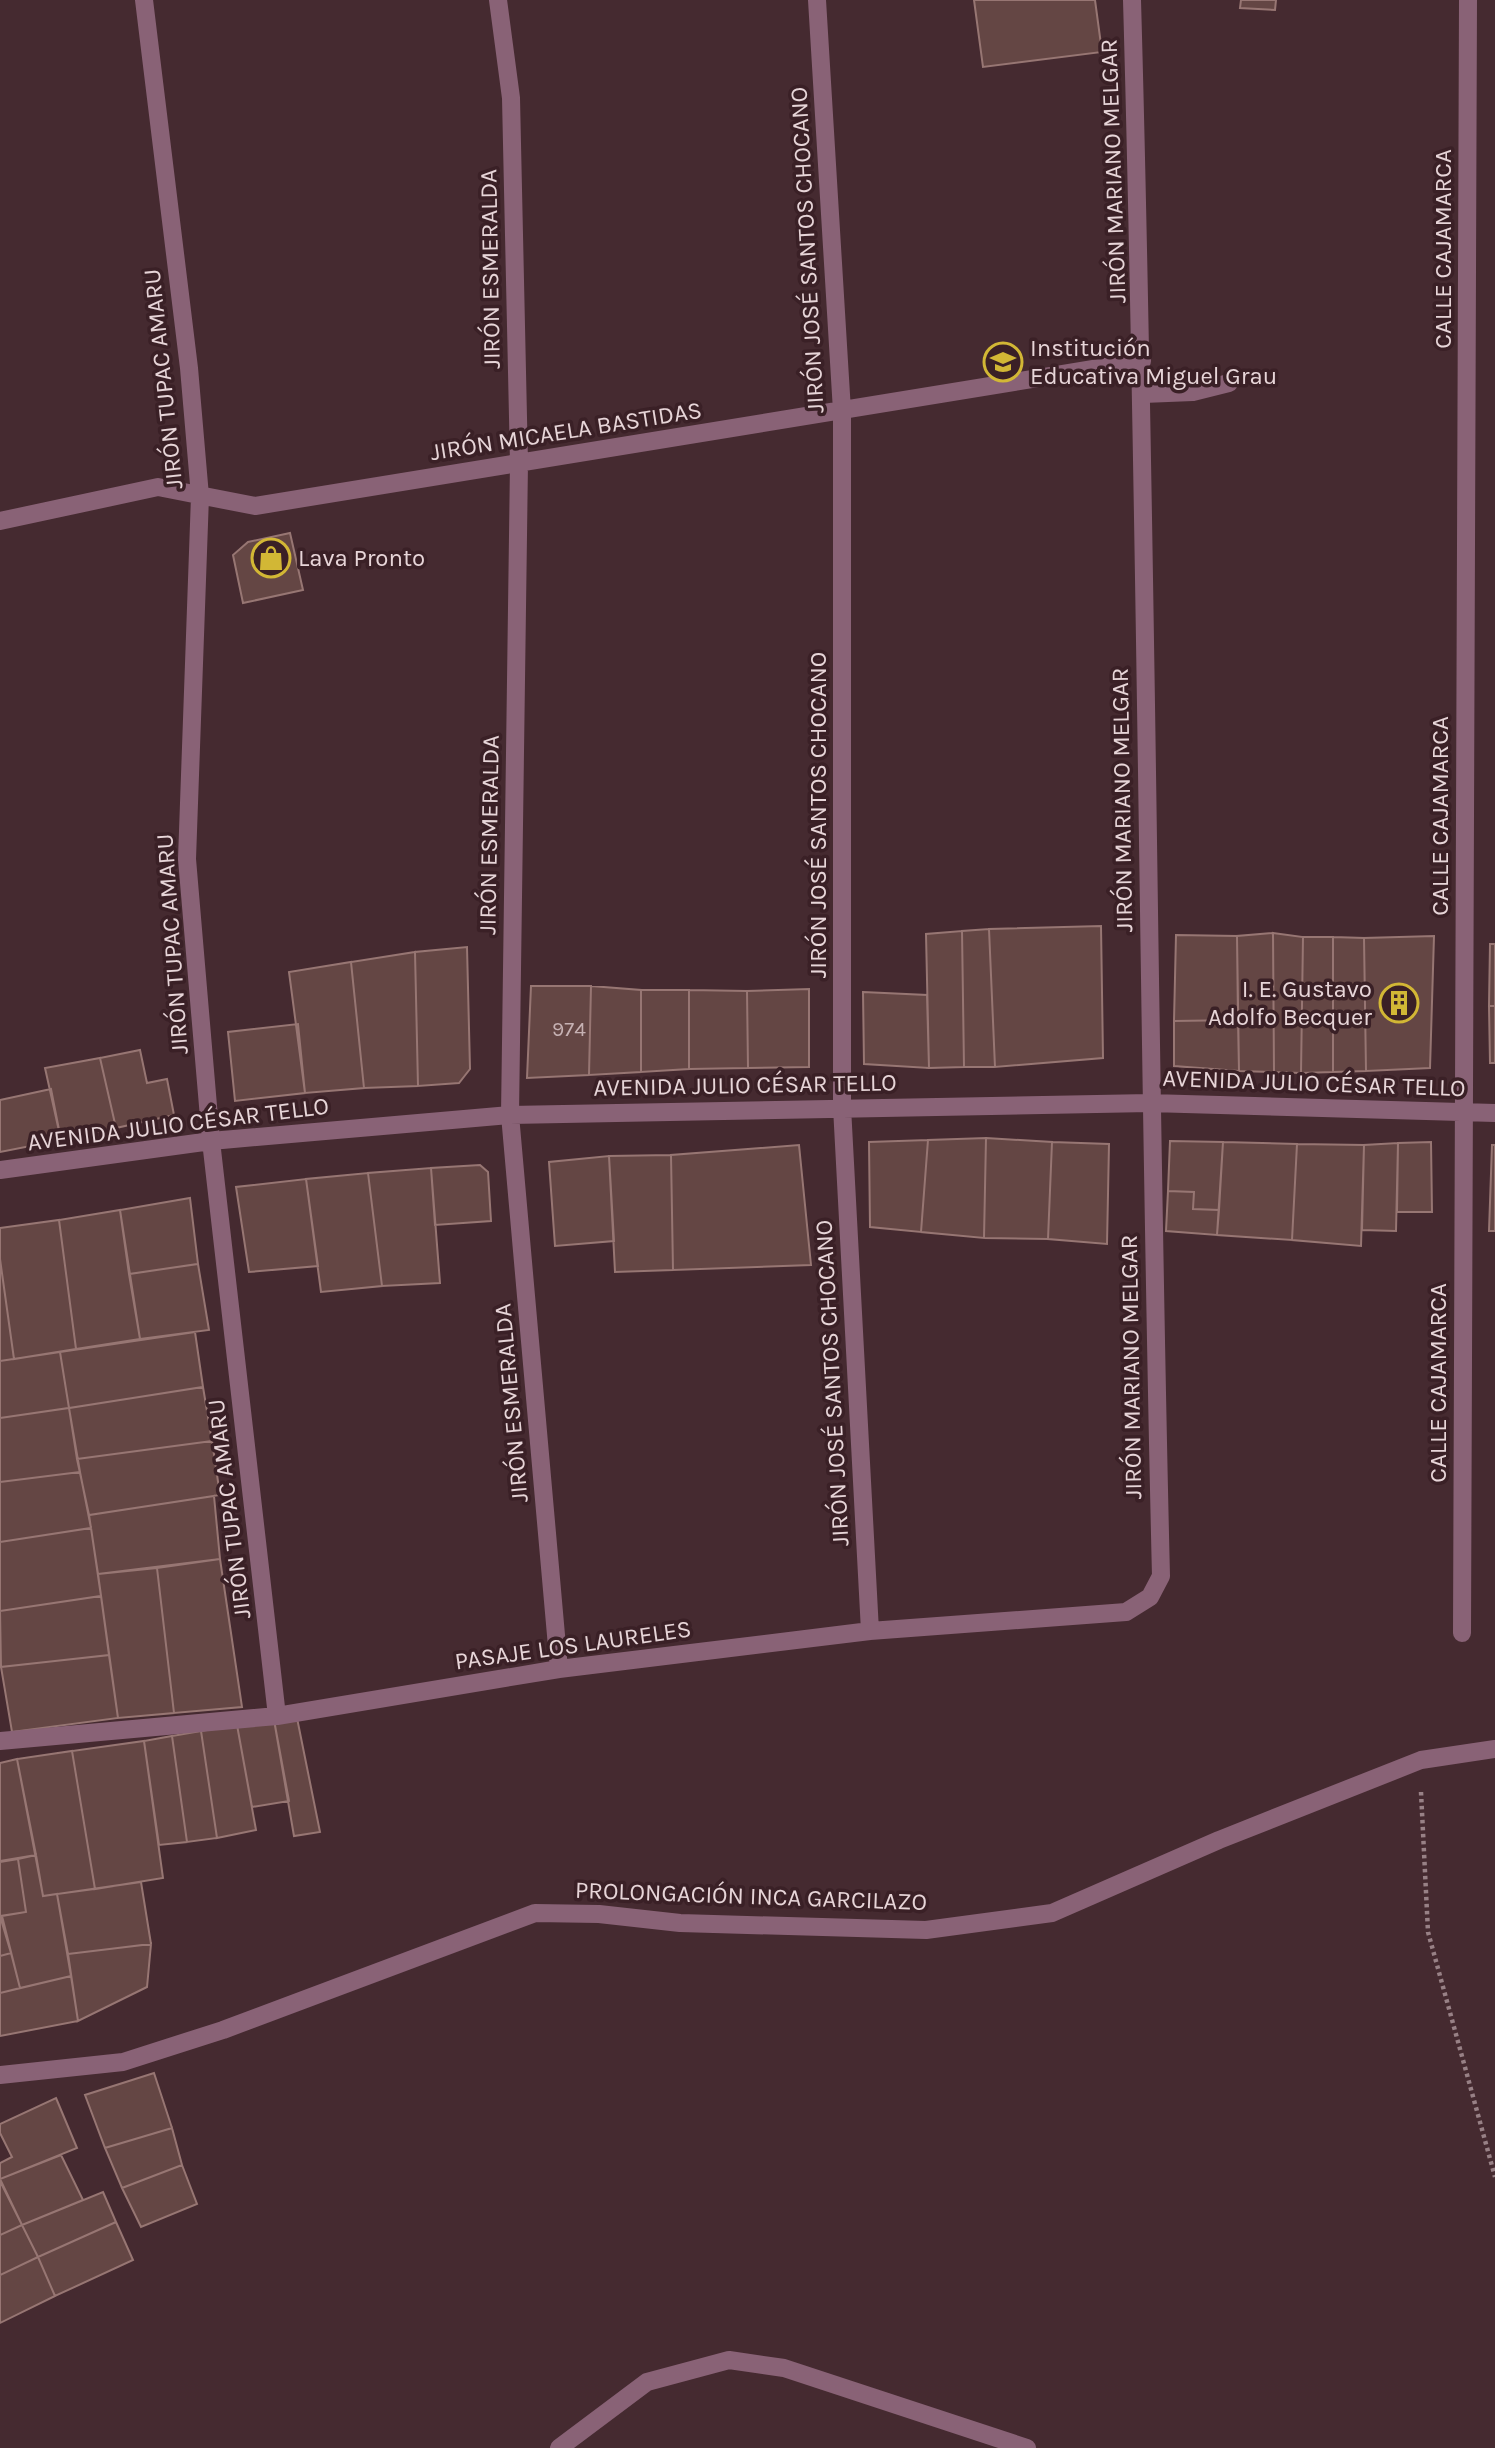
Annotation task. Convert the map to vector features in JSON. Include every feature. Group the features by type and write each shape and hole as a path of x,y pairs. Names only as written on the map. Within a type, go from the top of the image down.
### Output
{"street":[{"name":"JIRÓN TUPAC AMARU","path":"144,0 189,368 200,496 187,859 211,1141 277,1716"},
{"name":"JIRÓN ESMERALDA","path":"498,0 511,98 519,463 510,1115 559,1669"},
{"name":"JIRÓN JOSÉ SANTOS CHOCANO","path":"817,0 842,411 842,1107 870,1631"},
{"name":"JIRÓN MARIANO MELGAR","path":"1132,0 1143,394 1150,1103 1161,1576 1150,1597"},
{"name":"CALLE CAJAMARCA","path":"1462,1633 1468,0"},
{"name":"JIRÓN MICAELA BASTIDAS","path":"0,521 158,487 255,506 1142,361"},
{"path":"1143,394 1193,392 1229,383"},
{"name":"AVENIDA JULIO CÉSAR TELLO","path":"0,1170 211,1141 510,1115 1150,1103 1495,1113"},
{"name":"PASAJE LOS LAURELES","path":"0,1741 277,1716 559,1669 870,1631 1126,1612 1150,1597"},
{"name":"PROLONGACIÓN INCA GARCILAZO","path":"0,2075 123,2062 223,2030 535,1913 599,1914 680,1923 926,1930 1052,1913 1220,1840 1420,1760 1495,1749"},
{"path":"559,2448 647,2382 729,2360 784,2368 1027,2448"}],"path":[{"path":"1420,1760 1428,1932 1495,2177"}],"building":[{"path":"974,0 1095,0 1102,52 983,67"},
{"path":"1241,0 1276,0 1275,10 1240,8"},
{"path":"290,533 303,590 243,603 233,555 248,542"},
{"path":"1101,926 1103,1058 995,1067 989,929"},
{"path":"989,929 995,1067 964,1067 962,931"},
{"path":"962,931 964,1067 929,1068 926,934"},
{"path":"1273,933 1274,1072 1239,1071 1237,936"},
{"path":"1273,933 1303,937 1301,1073 1274,1072"},
{"path":"1176,935 1237,936 1238,1020 1174,1021"},
{"name":"I. E. Gustavo Adolfo Becquer","path":"1434,936 1430,1068 1366,1071 1364,938"},
{"path":"1303,937 1333,937 1333,1072 1301,1073"},
{"path":"1333,937 1364,938 1366,1071 1333,1072"},
{"path":"1490,944 1495,944 1495,1006 1489,1006"},
{"path":"467,947 470,1069 459,1083 418,1086 415,952"},
{"path":"415,952 418,1086 364,1088 351,962"},
{"path":"351,962 364,1088 305,1093 289,972"},
{"path":"531,986 591,986 589,1075 527,1078"},
{"path":"591,986 641,990 641,1072 589,1075"},
{"path":"809,989 809,1067 748,1068 747,991"},
{"path":"641,990 689,990 689,1069 641,1072"},
{"path":"689,990 747,991 748,1068 689,1069"},
{"path":"863,992 927,995 929,1068 864,1064"},
{"path":"1489,1006 1495,1006 1495,1063 1490,1063"},
{"path":"1238,1020 1239,1071 1174,1066 1174,1021"},
{"path":"298,1024 305,1093 235,1101 228,1032"},
{"path":"140,1050 147,1083 167,1079 174,1115 116,1128 100,1058"},
{"path":"100,1058 116,1128 61,1140 45,1068"},
{"path":"51,1089 61,1140 0,1152 0,1100"},
{"path":"986,1138 984,1238 921,1232 928,1140"},
{"path":"986,1138 1052,1142 1048,1239 984,1238"},
{"path":"928,1140 921,1232 870,1227 869,1142"},
{"path":"1170,1141 1223,1142 1219,1210 1193,1209 1194,1192 1168,1191"},
{"path":"1052,1142 1109,1144 1107,1244 1048,1239"},
{"path":"1223,1142 1297,1144 1292,1240 1217,1235"},
{"path":"1431,1142 1432,1212 1397,1212 1398,1143"},
{"path":"1398,1143 1396,1231 1362,1230 1364,1145"},
{"path":"1297,1144 1364,1145 1361,1246 1292,1240"},
{"path":"799,1145 811,1265 673,1270 671,1155"},
{"path":"1492,1145 1495,1145 1495,1231 1489,1231"},
{"path":"671,1155 673,1270 615,1272 609,1156"},
{"path":"609,1156 614,1241 555,1246 549,1162"},
{"path":"480,1165 488,1172 491,1221 435,1225 431,1168"},
{"path":"431,1168 440,1283 382,1286 368,1173"},
{"path":"368,1173 382,1286 321,1292 306,1179"},
{"path":"306,1179 318,1266 249,1272 236,1187"},
{"path":"1168,1191 1194,1192 1193,1209 1219,1210 1217,1235 1166,1231"},
{"path":"190,1198 198,1264 129,1274 120,1210"},
{"path":"120,1210 140,1339 76,1349 59,1220"},
{"path":"59,1220 76,1349 14,1359 0,1259 0,1228"},
{"path":"0,1259 14,1359 0,1361"},
{"path":"198,1264 209,1330 140,1339 129,1274"},
{"path":"195,1332 203,1387 69,1408 60,1352"},
{"path":"60,1352 69,1408 0,1418 0,1361"},
{"path":"203,1387 212,1441 77,1459 69,1408"},
{"path":"69,1408 80,1472 0,1482 0,1418"},
{"path":"212,1441 220,1495 89,1515 77,1459"},
{"path":"80,1472 91,1528 0,1542 0,1482"},
{"path":"214,1496 220,1559 98,1574 89,1515"},
{"path":"91,1528 101,1596 0,1611 0,1542"},
{"path":"220,1559 242,1707 174,1713 157,1568"},
{"path":"157,1568 174,1713 118,1718 98,1574"},
{"path":"101,1596 109,1655 1,1667 0,1611"},
{"path":"109,1655 118,1718 12,1732 1,1667"},
{"path":"297,1718 320,1832 294,1836 274,1720"},
{"path":"274,1720 289,1801 252,1807 237,1725"},
{"path":"237,1725 256,1830 217,1838 201,1731"},
{"path":"201,1731 217,1838 187,1842 172,1736"},
{"path":"172,1736 187,1842 159,1845 144,1741"},
{"path":"144,1741 163,1878 95,1889 72,1751"},
{"path":"72,1751 95,1889 43,1896 17,1759"},
{"path":"17,1759 36,1855 0,1861 0,1763"},
{"path":"36,1855 43,1896 57,1894 71,1976 20,1988 2,1916 26,1912 18,1859"},
{"path":"18,1859 26,1912 0,1916 0,1862"},
{"path":"141,1882 151,1944 68,1954 57,1894"},
{"path":"0,1916 11,1953 0,1956"},
{"path":"151,1944 147,1987 78,2021 68,1954"},
{"path":"11,1953 20,1988 0,1993 0,1956"},
{"path":"71,1976 78,2021 0,2036 0,1993"},
{"path":"154,2073 172,2128 105,2148 85,2095"},
{"path":"56,2098 77,2148 0,2179 0,2163 12,2157 0,2133 0,2124"},
{"path":"172,2128 182,2165 122,2188 105,2148"},
{"path":"61,2155 83,2200 22,2225 0,2179"},
{"path":"182,2165 197,2204 141,2227 122,2188"},
{"path":"0,2181 22,2225 0,2235"},
{"path":"103,2192 116,2222 38,2257 22,2225"},
{"path":"116,2222 133,2260 55,2296 38,2257"},
{"path":"22,2225 38,2257 0,2275 0,2235"},
{"path":"38,2257 55,2296 0,2323 0,2275"}],"place":[{"name":"Institución Educativa Miguel Grau","path":"1003,362"},
{"name":"Lava Pronto","path":"271,558"},
{"name":"I. E. Gustavo Adolfo Becquer","path":"1399,1003"}]}
